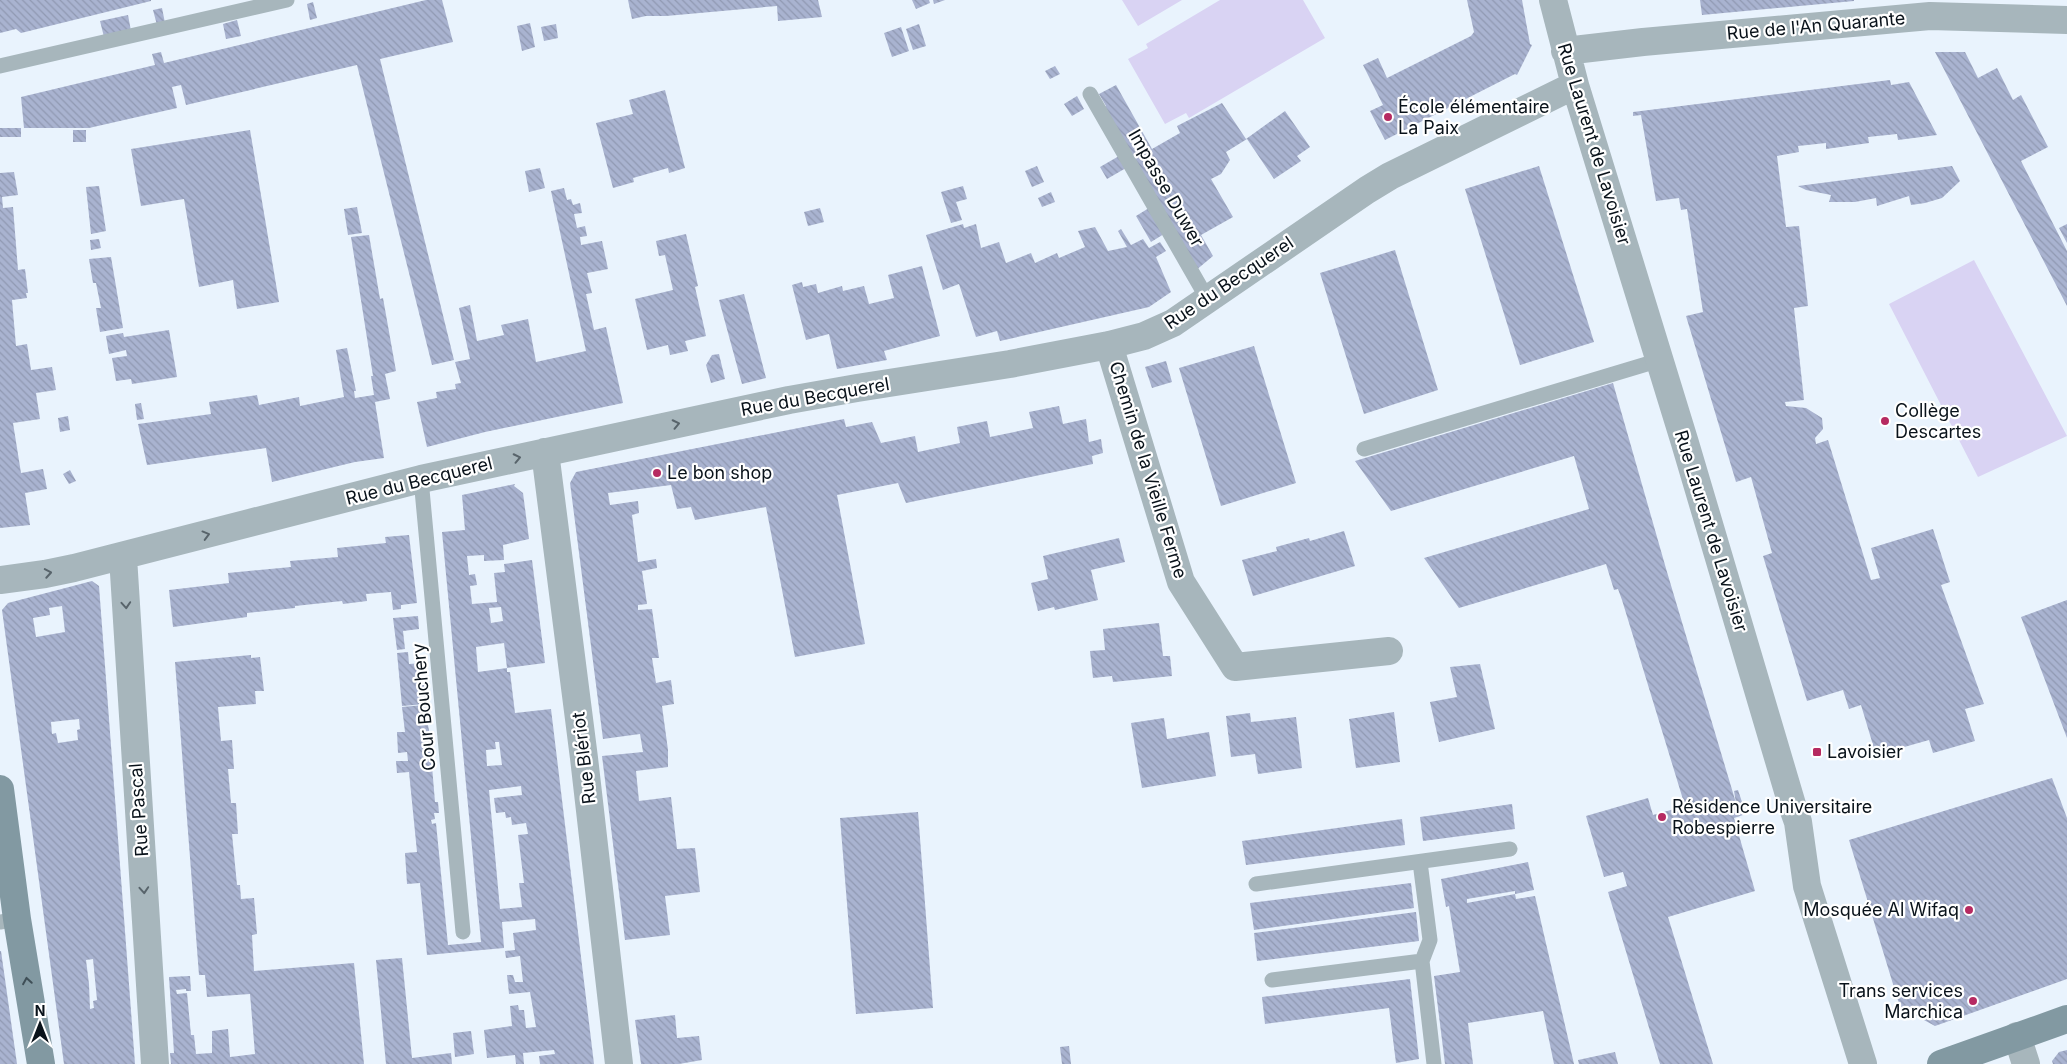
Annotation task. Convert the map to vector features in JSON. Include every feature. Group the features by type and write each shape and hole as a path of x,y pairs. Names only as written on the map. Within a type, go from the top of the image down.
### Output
{"street":[{"name":"Rue Laurent de Lavoisier","path":"1553,0 1575,85 1660,360 1796,815 1807,886 1863,1064"},
{"name":"Rue de l'An Quarante","path":"1566,51 1914,17 2067,20"},
{"name":"Rue du Becquerel","path":"0,580 45,574 123,557 421,478 820,394 1010,364 1109,345 1144,336 1174,324 1390,176 1575,85"},
{"name":"Chemin de la Vieille Ferme","path":"1109,345 1181,582 1236,667 1389,651"},
{"name":"Rue Blériot","path":"545,452 584,758 619,1064"},
{"name":"Rue Pascal","path":"123,557 155,1064"},
{"path":"0,789 9,920 40,1064"},
{"path":"1941,1064 2067,1018"},
{"path":"2017,1036 2026,1064"}],"lane":[{"path":"0,66 287,0"},
{"name":"Impasse Duwer","path":"1090,94 1208,300"},
{"path":"1364,449 1660,360"},
{"name":"Cour Bouchery","path":"421,478 463,932"},
{"path":"1256,884 1510,849"},
{"path":"1420,862 1430,940 1422,961 1434,1064"},
{"path":"1272,980 1422,961"}],"shaded area":[{"path":"1122,0 1182,0 1138,26"},
{"path":"1220,0 1303,0 1325,38 1189,118 1186,113 1165,124 1128,59 1148,48 1146,44"},
{"path":"1974,260 2067,436 1978,477 1889,304"}],"building":[{"path":"0,0 151,1 21,33 16,29 0,33"},
{"path":"426,0 442,0 453,42 380,59 454,360 432,365 357,65 186,105 181,85 172,87 177,108 89,128 24,128 21,97 155,65 152,54 161,52 164,63"},
{"path":"628,0 818,0 822,17 778,21 777,6 666,16 646,16 632,19"},
{"path":"912,0 929,0 930,3 916,9"},
{"path":"933,0 945,0 934,4"},
{"path":"1467,0 1522,0 1530,44 1532,45 1517,75 1515,74 1385,140 1370,111 1383,105 1363,65 1378,58 1387,78 1471,36 1474,32"},
{"path":"1700,0 1854,0 1854,1 1702,15"},
{"path":"313,2 317,18 310,20 307,4"},
{"path":"162,8 165,23 157,25 153,10"},
{"path":"128,15 131,31 104,37 100,21"},
{"path":"237,20 241,36 226,39 223,24"},
{"path":"530,23 535,47 522,51 517,26"},
{"path":"556,24 558,38 544,41 541,27"},
{"path":"919,24 926,46 913,50 906,29"},
{"path":"901,27 909,51 892,57 884,33"},
{"path":"1935,52 1965,52 1978,78 1997,68 2013,100 2021,95 2048,147 2021,161 2067,251 2067,306"},
{"path":"1055,66 1060,74 1050,79 1045,71"},
{"path":"1890,80 1891,85 1909,82 1937,135 1898,140 1897,134 1868,137 1869,143 1826,149 1826,143 1798,146 1799,152 1777,156 1786,227 1799,226 1808,306 1794,308 1804,400 1785,402 1786,406 1806,408 1822,418 1823,429 1815,438 1816,444 1828,440 1871,580 1880,578 1871,548 1933,529 1950,582 1941,585 1984,704 1965,709 1975,741 1933,753 1929,740 1876,755 1861,705 1849,709 1843,690 1807,701 1763,556 1772,553 1751,477 1736,482 1686,316 1703,312 1687,209 1681,210 1679,198 1656,201 1641,115 1633,116 1633,112"},
{"path":"1116,85 1152,149 1180,133 1177,126 1222,103 1246,139 1285,111 1310,147 1297,156 1301,161 1274,179 1247,139 1226,152 1230,160 1221,174 1211,179 1233,217 1201,235 1213,256 1195,271 1103,108 1106,106 1099,94"},
{"path":"665,90 685,168 669,173 668,168 633,178 634,182 613,188 596,123 633,114 629,100"},
{"path":"1077,96 1084,109 1072,116 1064,104"},
{"path":"0,128 21,128 21,137 0,137"},
{"path":"73,130 86,130 86,142 73,142"},
{"path":"250,130 279,302 237,309 233,280 199,287 184,199 141,206 131,149"},
{"path":"1119,156 1126,168 1107,179 1100,167"},
{"path":"1037,166 1044,182 1032,187 1025,171"},
{"path":"1539,166 1594,342 1520,365 1465,189"},
{"path":"1952,166 1960,181 1942,198 1911,205 1909,196 1877,206 1876,198 1855,202 1829,202 1831,195 1806,190 1798,186"},
{"path":"540,168 545,188 529,192 525,171"},
{"path":"14,172 18,195 2,197 3,208 13,207 18,270 25,269 28,293 26,293 27,298 12,300 16,346 27,344 31,370 52,367 56,390 36,393 40,419 13,423 21,473 43,469 47,489 25,493 30,525 0,528 0,173"},
{"path":"99,186 106,231 91,234 86,187"},
{"path":"963,186 967,199 956,202 962,220 951,223 941,192"},
{"path":"564,188 567,200 571,199 573,205 580,203 582,213 574,214 577,228 585,226 587,236 580,237 581,245 602,241 608,269 587,273 592,293 586,294 594,330 606,327 623,403 485,432 427,447 417,402 437,398 436,392 456,389 455,384 461,383 455,362 470,359 459,308 470,305 477,341 504,335 501,325 528,319 536,362 586,351 551,191"},
{"path":"1051,192 1055,202 1042,207 1038,198"},
{"path":"357,207 362,233 348,235 344,209"},
{"path":"820,208 824,222 808,226 804,212"},
{"path":"1149,208 1164,234 1151,242 1136,216"},
{"path":"963,224 964,228 976,224 981,248 999,242 1006,263 1031,253 1035,263 1057,253 1059,258 1085,247 1078,231 1095,227 1108,251 1127,247 1118,231 1121,229 1131,245 1143,239 1149,248 1160,242 1166,251 1156,257 1171,292 1149,307 1000,341 997,331 976,337 959,284 943,290 926,235"},
{"path":"2067,224 2067,243 2059,228"},
{"path":"686,234 698,286 695,287 706,336 685,341 688,351 670,355 668,345 647,350 635,299 673,290 665,255 659,256 656,241"},
{"path":"369,235 380,299 383,298 396,371 385,374 390,399 375,402 384,458 355,462 272,482 266,448 147,465 138,424 211,414 209,402 257,395 259,405 299,397 300,406 344,397 336,350 347,348 356,391 354,391 355,398 374,395 371,376 373,376 351,237"},
{"path":"99,239 101,248 91,250 90,240"},
{"path":"1395,250 1438,390 1364,414 1320,273"},
{"path":"111,257 123,328 100,332 96,308 101,308 96,283 93,283 89,259"},
{"path":"922,266 940,336 884,351 887,360 837,369 829,334 806,340 792,285 802,282 803,287 816,284 818,293 842,286 843,291 864,286 869,304 894,298 888,275"},
{"path":"744,294 766,378 742,384 719,300"},
{"path":"169,330 177,377 132,384 131,379 116,381 112,358 127,356 126,350 109,354 106,336 123,333 124,337"},
{"path":"1254,346 1296,483 1221,506 1179,368"},
{"path":"719,354 725,379 711,383 706,365 712,355"},
{"path":"1166,361 1172,382 1152,388 1145,367"},
{"path":"1613,383 1736,803 1734,791 1738,790 1746,814 1734,818 1755,891 1668,917 1713,1064 1660,1064 1608,892 1627,886 1623,872 1604,877 1586,816 1648,798 1653,815 1685,806 1622,600 1618,589 1614,590 1606,564 1459,608 1424,558 1589,509 1574,456 1391,511 1355,461"},
{"path":"141,403 144,419 137,420 135,404"},
{"path":"1059,406 1063,424 1086,419 1089,442 1101,439 1103,453 1092,456 1093,464 906,503 898,483 837,495 865,644 795,657 766,507 695,520 691,507 677,509 671,485 608,493 610,505 638,501 639,513 632,515 638,562 656,559 657,568 642,571 647,604 638,605 638,610 652,609 659,658 652,658 656,683 671,680 674,704 662,706 668,750 668,767 636,771 639,801 671,797 677,849 695,848 700,892 665,896 670,935 625,940 602,756 643,752 640,734 603,739 570,483 576,472 844,419 846,427 872,422 881,443 915,436 918,452 960,443 957,427 987,421 990,437 1033,428 1029,412"},
{"path":"68,416 70,430 60,432 58,418"},
{"path":"70,470 76,481 69,484 63,474"},
{"path":"515,484 514,486 523,493 529,539 503,545 504,560 484,561 484,555 467,556 469,575 475,574 477,585 470,586 472,604 497,602 494,573 505,572 504,564 532,560 545,663 507,668 507,672 510,672 515,713 551,709 594,1064 540,1064 539,1056 555,1054 554,1050 523,1053 524,1064 516,1064 515,1055 487,1058 484,1030 512,1026 510,1006 518,1005 519,1010 524,1010 526,1028 536,1027 530,992 509,994 507,975 513,975 515,982 523,982 520,956 506,958 505,951 515,950 513,933 536,930 535,919 502,922 504,948 427,955 420,883 407,884 405,853 417,852 409,772 397,773 396,761 408,761 407,752 398,753 397,732 405,732 402,707 423,705 424,721 427,721 429,730 435,802 438,802 439,813 434,813 435,819 431,820 432,824 436,823 448,945 481,942 442,532 465,530 462,495","holes":["501,607 503,621 491,623 489,608","504,643 507,668 478,672 476,647","495,742 499,742 502,765 487,766 486,750 496,749","521,786 522,795 494,798 496,813 505,812 506,818 511,817 512,825 526,823 528,834 518,835 524,883 519,883 522,907 500,909 489,790"]},
{"path":"1344,531 1355,566 1253,596 1242,560 1277,551 1276,547 1309,538 1310,541"},
{"path":"409,535 417,603 401,605 401,609 393,610 391,592 366,594 367,601 343,604 342,601 295,606 295,608 247,613 247,617 173,627 169,590 229,583 228,573 291,567 290,561 338,557 337,548 386,543 385,537"},
{"path":"1119,538 1125,562 1091,570 1098,600 1055,610 1054,607 1038,611 1031,583 1048,579 1043,556"},
{"path":"92,581 99,586 135,1064 64,1064 2,610 8,603","holes":["62,606 65,632 36,637 33,618 50,615 49,608","79,719 78,740 58,743 56,733 52,734 51,722","93,959 97,1000 93,1001 94,1008 90,1009 86,960"]},
{"path":"2067,600 2067,738 2021,617"},
{"path":"418,616 419,629 403,631 405,649 397,650 393,618"},
{"path":"1159,623 1163,656 1170,656 1172,676 1113,682 1112,676 1093,678 1090,651 1105,650 1103,629"},
{"path":"408,652 409,664 422,663 426,704 402,706 397,653"},
{"path":"251,655 251,658 260,657 264,691 255,691 256,704 218,707 221,741 232,740 234,769 228,769 231,803 236,803 238,834 232,834 237,885 240,885 241,899 254,898 257,934 252,935 254,971 354,963 364,1064 171,1064 170,1053 174,1053 169,977 190,976 191,991 186,991 186,989 176,990 177,994 187,993 191,1035 194,1035 196,1054 212,1053 212,1031 228,1029 230,1057 255,1054 250,994 207,997 205,975 199,975 175,662"},
{"path":"1480,664 1495,729 1439,742 1430,702 1457,697 1450,667"},
{"path":"1394,712 1400,762 1356,768 1349,719"},
{"path":"1250,713 1251,722 1296,717 1302,768 1258,774 1255,754 1231,757 1226,716"},
{"path":"1164,718 1167,739 1209,732 1216,776 1142,788 1131,723"},
{"name":"Mosquée Al Wifaq","path":"2052,778 2067,818 2067,979 1935,1026 1900,1007 1849,840"},
{"path":"1512,804 1515,829 1423,841 1420,817"},
{"path":"918,812 933,1008 856,1014 840,818"},
{"path":"1402,819 1405,845 1246,865 1242,841"},
{"path":"1528,862 1534,890 1515,894 1516,899 1535,896 1574,1064 1554,1064 1543,1011 1468,1023 1473,1064 1445,1064 1434,976 1460,972 1449,906 1446,907 1441,879","holes":["1515,891 1515,894 1467,903 1467,899"]},
{"path":"1411,883 1414,908 1254,930 1250,903"},
{"path":"1416,912 1419,941 1257,961 1254,933"},
{"path":"1,951 17,1064 0,1064"},
{"path":"402,958 412,1058 451,1053 452,1064 386,1064 376,960"},
{"path":"1410,979 1419,1059 1396,1063 1389,1008 1265,1024 1262,997"},
{"path":"675,1015 677,1038 699,1036 702,1060 679,1064 641,1064 635,1020"},
{"path":"471,1031 474,1054 455,1057 453,1033"},
{"path":"1069,1046 1071,1064 1062,1064 1060,1047"},
{"path":"2067,1050 2067,1064 2053,1064 2052,1061 2059,1052"},
{"path":"1615,1052 1618,1064 1579,1064 1578,1060"}],"place":[{"name":"École élémentaire La Paix","path":"1388,117"},
{"name":"Collège Descartes","path":"1885,421"},
{"name":"Le bon shop","path":"657,473"},
{"name":"Lavoisier","path":"1817,752"},
{"name":"Résidence Universitaire Robespierre","path":"1662,817"},
{"name":"Mosquée Al Wifaq","path":"1969,910"},
{"name":"Trans services Marchica","path":"1973,1001"}]}
